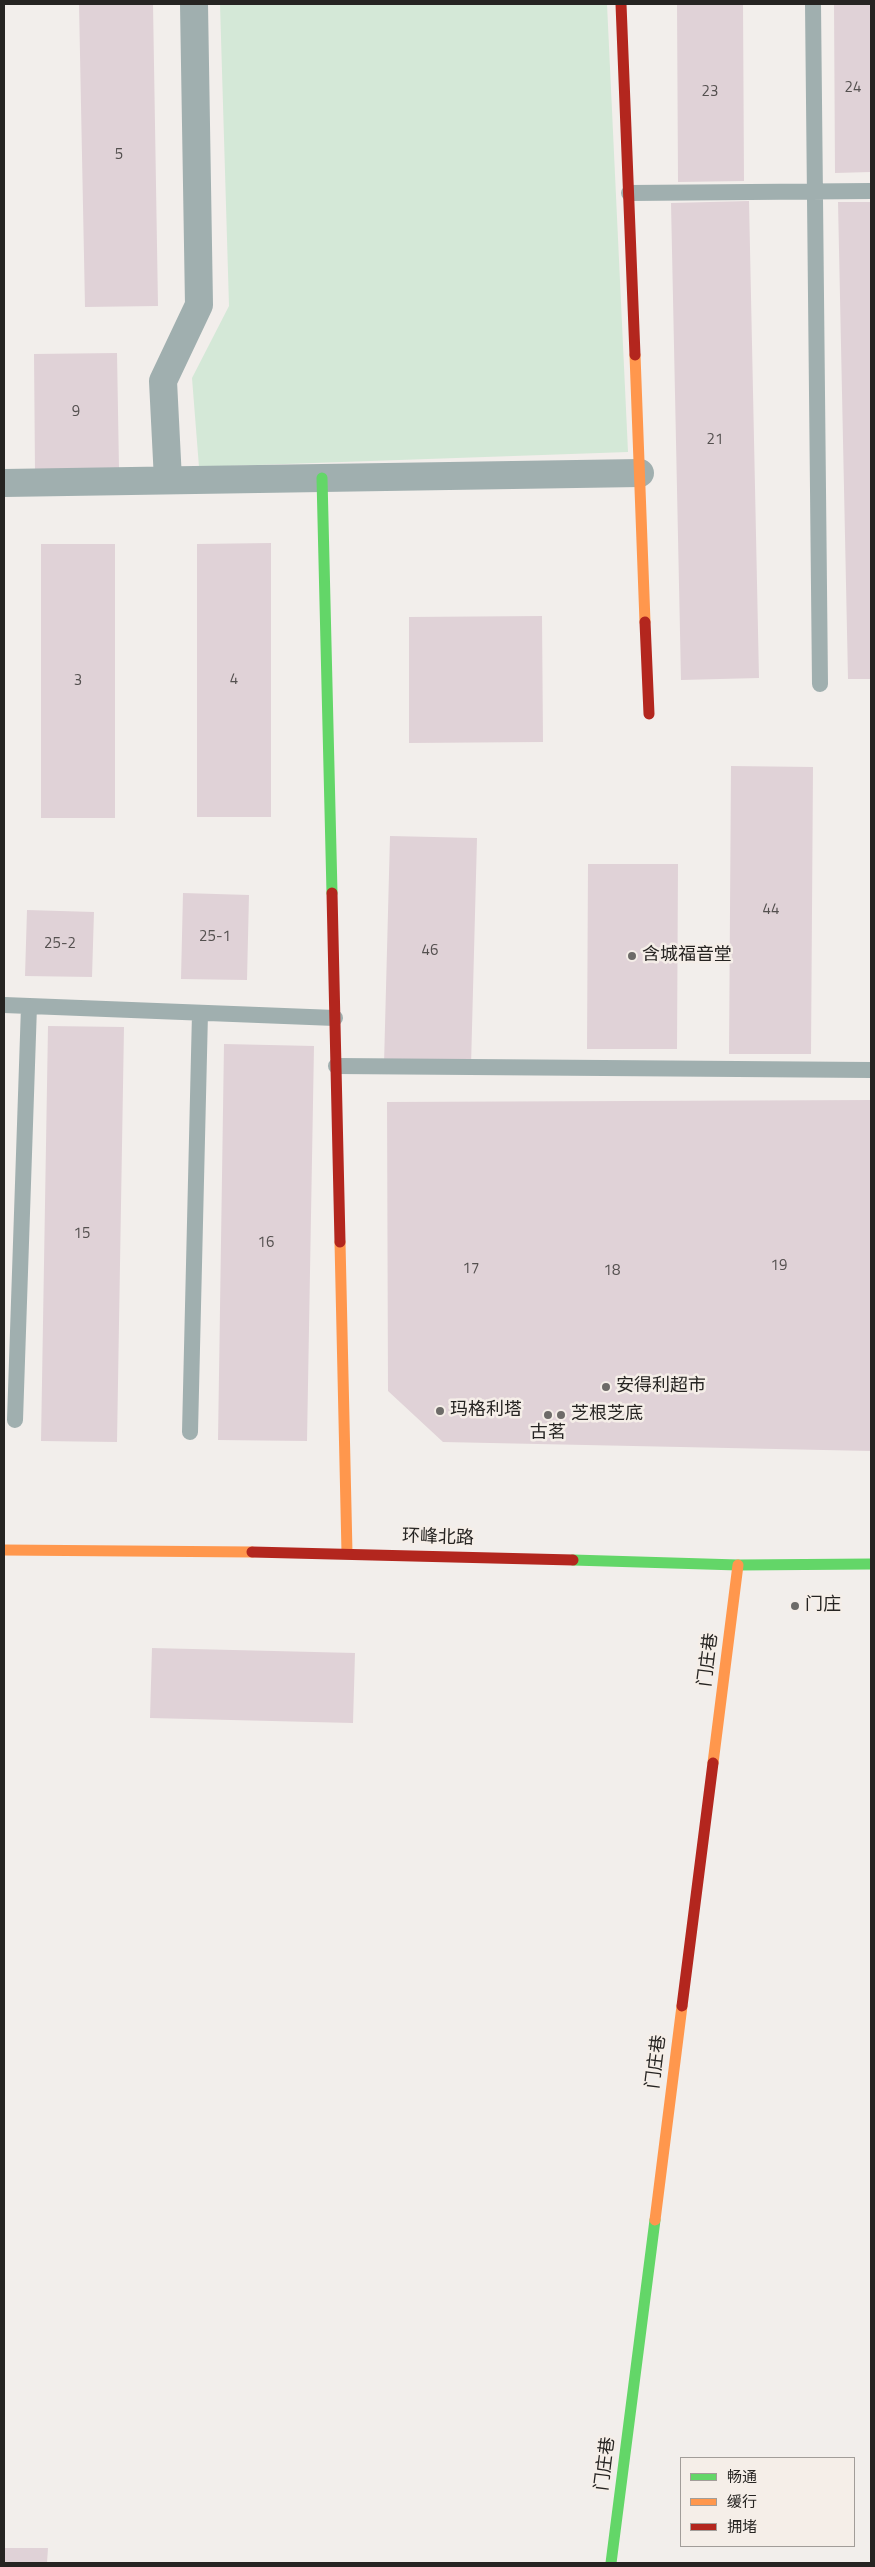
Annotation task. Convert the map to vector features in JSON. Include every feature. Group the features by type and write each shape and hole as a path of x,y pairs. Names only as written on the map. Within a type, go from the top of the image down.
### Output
{"street":[{"path":"168,480 163,381 199,305 194,4"},
{"path":"622,4 649,714"},
{"path":"4,482 640,473"},
{"path":"322,478 347,1552"},
{"name":"环峰北路","path":"4,1550 347,1552 738,1565 871,1564"},
{"name":"门庄巷","path":"610,2563 738,1565"}],"lane":[{"path":"813,4 820,684"},
{"path":"629,193 871,191"},
{"path":"4,1005 335,1018"},
{"path":"15,1420 28,1006"},
{"path":"190,1432 200,1013"},
{"path":"336,1066 871,1070"}],"green space":[{"path":"220,4 607,4 628,452 199,467 192,378 229,306"}],"building":[{"path":"79,4 153,4 158,306 85,307"},
{"path":"677,4 743,4 744,181 678,182"},
{"path":"834,4 871,4 871,172 835,173"},
{"path":"749,201 759,678 681,680 671,203"},
{"path":"838,202 871,202 871,679 848,679"},
{"path":"117,353 119,469 35,471 34,354"},
{"path":"271,543 271,817 197,817 197,544"},
{"path":"41,544 115,544 115,818 41,818"},
{"path":"542,616 543,742 409,743 409,617"},
{"path":"731,766 813,767 811,1054 729,1054"},
{"path":"390,836 477,838 471,1066 384,1064"},
{"name":"含城福音堂","path":"588,864 678,864 677,1049 587,1049"},
{"path":"183,893 249,895 247,980 181,979"},
{"path":"27,910 94,912 92,977 25,976"},
{"path":"48,1026 124,1027 117,1442 41,1441"},
{"path":"224,1044 314,1046 307,1441 218,1440"},
{"path":"871,1100 871,1451 443,1442 388,1391 387,1102"},
{"path":"152,1648 355,1653 353,1723 150,1718"},
{"path":"4,2548 48,2548 47,2563 4,2563"}],"traffic: fast":[{"path":"322,478 332,893"},
{"path":"573,1560 738,1565 871,1564"},
{"path":"611,2563 655,2220"}],"traffic: slow":[{"path":"635,355 645,622"},
{"path":"340,1242 347,1553"},
{"path":"4,1550 252,1552"},
{"path":"713,1763 738,1565"},
{"path":"655,2220 682,2006"}],"traffic: jam":[{"path":"621,4 635,355"},
{"path":"645,622 649,714"},
{"path":"332,893 340,1242"},
{"path":"252,1552 573,1560"},
{"path":"682,2006 713,1763"}],"place":[{"name":"含城福音堂","path":"632,956"},
{"name":"安得利超市","path":"606,1387"},
{"name":"玛格利塔","path":"440,1411"},
{"name":"古茗","path":"548,1415"},
{"name":"芝根芝底","path":"561,1415"},
{"name":"门庄","path":"795,1606"}]}
